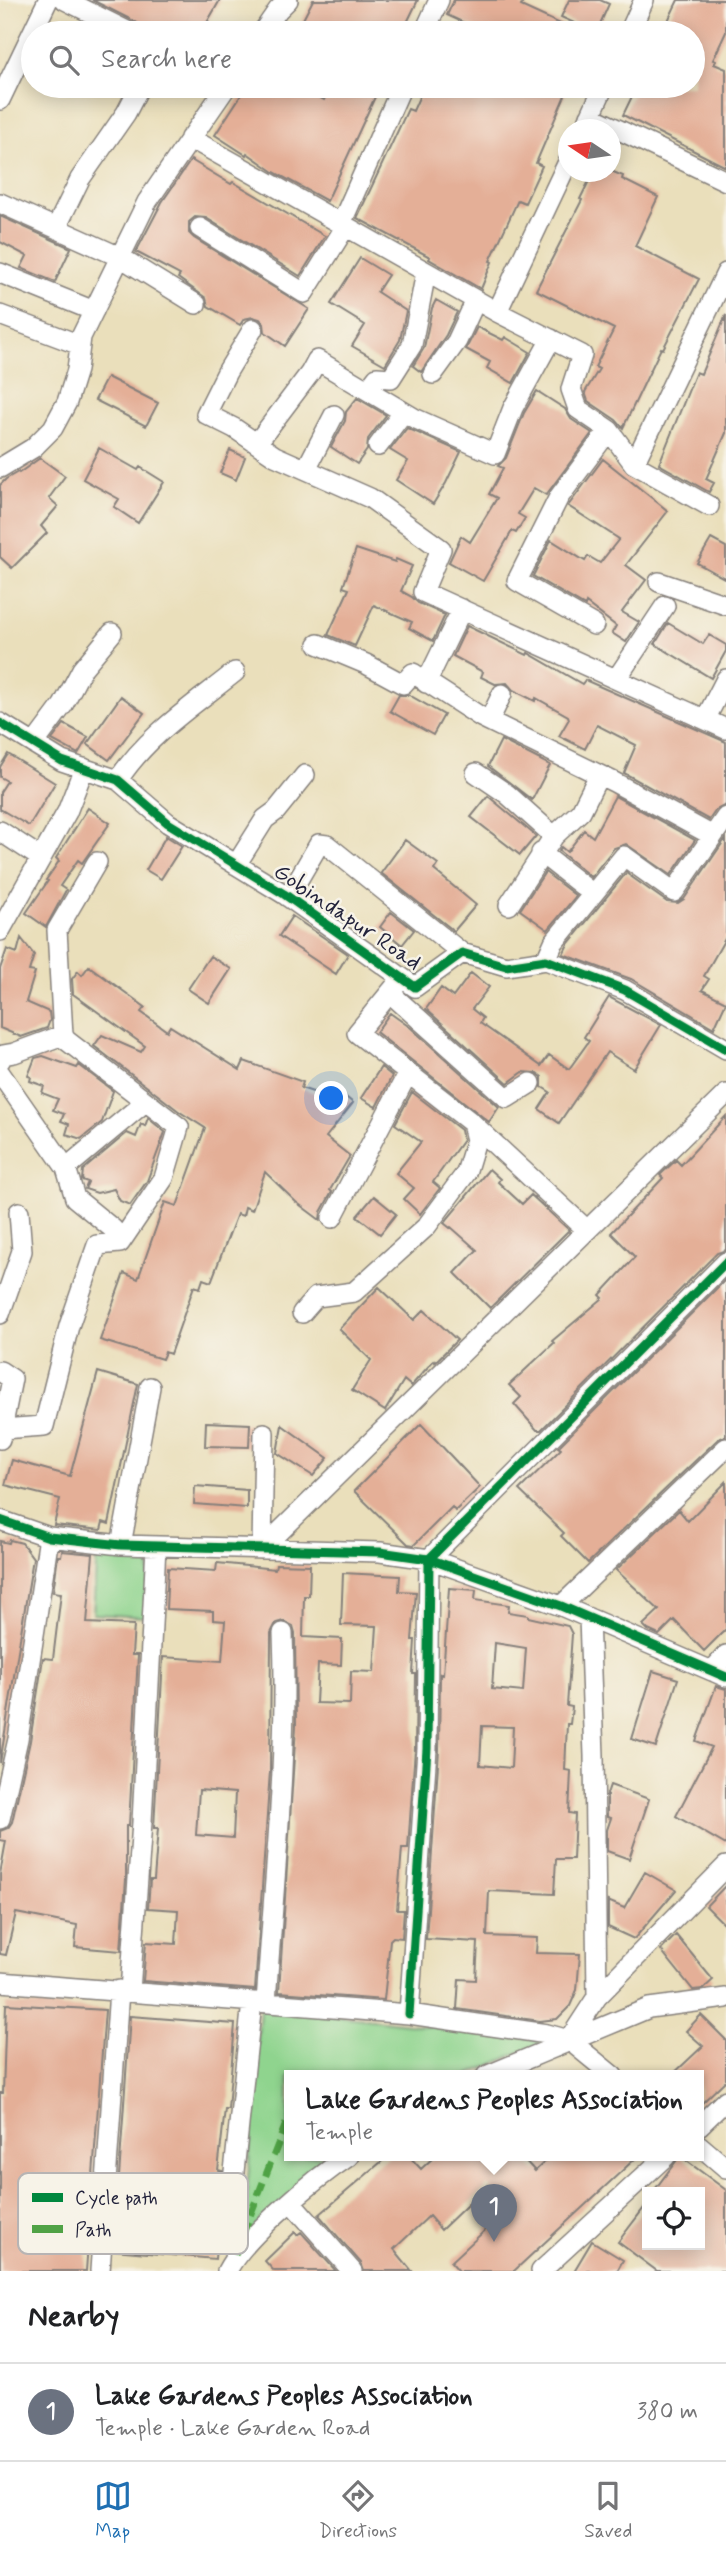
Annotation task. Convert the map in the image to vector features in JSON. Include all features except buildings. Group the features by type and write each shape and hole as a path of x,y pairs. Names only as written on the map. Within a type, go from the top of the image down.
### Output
{"street":[{"path":"38,21 48,0"},
{"path":"65,0 107,21"},
{"path":"270,21 288,0"},
{"path":"429,21 439,0"},
{"path":"634,21 644,0"},
{"path":"0,100 21,56"},
{"path":"56,228 80,179 134,98"},
{"path":"0,468 33,448 53,428 68,402 77,370 80,345 94,311 147,202 218,98"},
{"path":"200,228 304,293 343,225 397,98"},
{"path":"589,119 598,98"},
{"path":"621,137 726,181"},
{"path":"190,138 497,312 582,355 571,389 578,409 609,430 634,464 709,506"},
{"path":"497,312 559,182"},
{"path":"0,203 120,257 196,304"},
{"path":"367,390 377,377 391,378 412,345 426,272"},
{"path":"0,273 94,311"},
{"path":"634,464 726,273"},
{"path":"433,374 457,341 476,300"},
{"path":"2,320 80,345"},
{"path":"253,329 206,414 234,428 275,456 370,498 440,549 423,592 726,729"},
{"path":"257,443 317,360 403,413 495,454 513,408 551,339"},
{"path":"378,446 403,413"},
{"path":"306,469 334,415"},
{"path":"594,625 517,581 559,497 609,430"},
{"path":"659,582 726,605"},
{"path":"617,678 665,606"},
{"path":"426,683 462,609"},
{"path":"33,744 63,705 82,669 112,633"},
{"path":"318,644 366,664 403,684 413,673 489,721 599,775 713,836"},
{"path":"118,780 160,731 235,673"},
{"path":"706,718 726,679"},
{"path":"489,721 502,694"},
{"name":"Gobindapur Road","path":"0,723 62,761 118,780 168,823 288,897 396,985 415,987 461,953"},
{"path":"0,931 67,812 84,768"},
{"path":"476,773 507,794 554,836"},
{"path":"236,865 265,819 276,811 305,775"},
{"path":"509,905 554,836 581,811 599,775"},
{"path":"546,960 554,942 624,856 674,892 726,817"},
{"path":"0,831 41,858"},
{"path":"288,897 319,844 327,845 461,953 506,966 546,960 625,990 726,1049"},
{"path":"541,853 593,894"},
{"path":"97,862 57,930 63,1035 179,1127 164,1178 120,1243"},
{"path":"531,1083 507,1098 396,985 357,1033 472,1123 587,1230"},
{"path":"0,1061 3,1055 63,1035"},
{"path":"0,1073 66,1168 75,1198 113,1229 120,1243"},
{"path":"332,1218 408,1073"},
{"path":"262,1549 726,1094"},
{"path":"66,1168 145,1102"},
{"path":"302,1313 316,1297 354,1292 426,1227 466,1173 476,1140 472,1123"},
{"path":"0,1314 22,1251 19,1212"},
{"path":"0,1371 12,1379 1,1435 44,1426 69,1326 97,1245 120,1243"},
{"path":"409,2014 427,1749 429,1559 726,1262"},
{"path":"121,1545 150,1387"},
{"path":"262,1549 264,1433"},
{"path":"561,1606 726,1448"},
{"path":"0,1520 49,1537 121,1545 380,1552 429,1559 561,1606 719,1674 726,1655"},
{"path":"0,1819 18,1739 49,1537"},
{"path":"109,2173 142,1822 156,1546"},
{"path":"589,1618 597,1997"},
{"path":"235,2173 259,2002 278,1817 283,1633"},
{"path":"569,2040 597,1997 726,1866"},
{"path":"0,1982 409,2014 547,2034 569,2040 606,2070"},
{"path":"500,2070 649,2008 726,1998"},
{"path":"704,2121 726,2100"},
{"path":"704,2149 726,2168"},
{"path":"248,2246 291,2202 343,2161"},
{"path":"541,2271 661,2161"},
{"path":"291,2202 352,2271"}],"green space":[{"path":"97,1548 151,1552 146,1617 93,1614"},
{"path":"260,2007 548,2040 480,2070 284,2070 284,2161 330,2161 248,2242 248,2180"}],"marked path":[{"path":"248,2221 284,2129"}],"cycle path":[{"path":"0,723 62,761 118,780 168,823 284,894 415,987 462,953 506,966 546,960 625,990 726,1049"},
{"path":"409,2014 427,1749 429,1559 726,1262"},
{"path":"0,1520 49,1537 121,1545 380,1552 429,1559 561,1606 726,1677"}],"place":[{"name":"Lake Gardens Peoples Association","path":"494,2242"}]}
